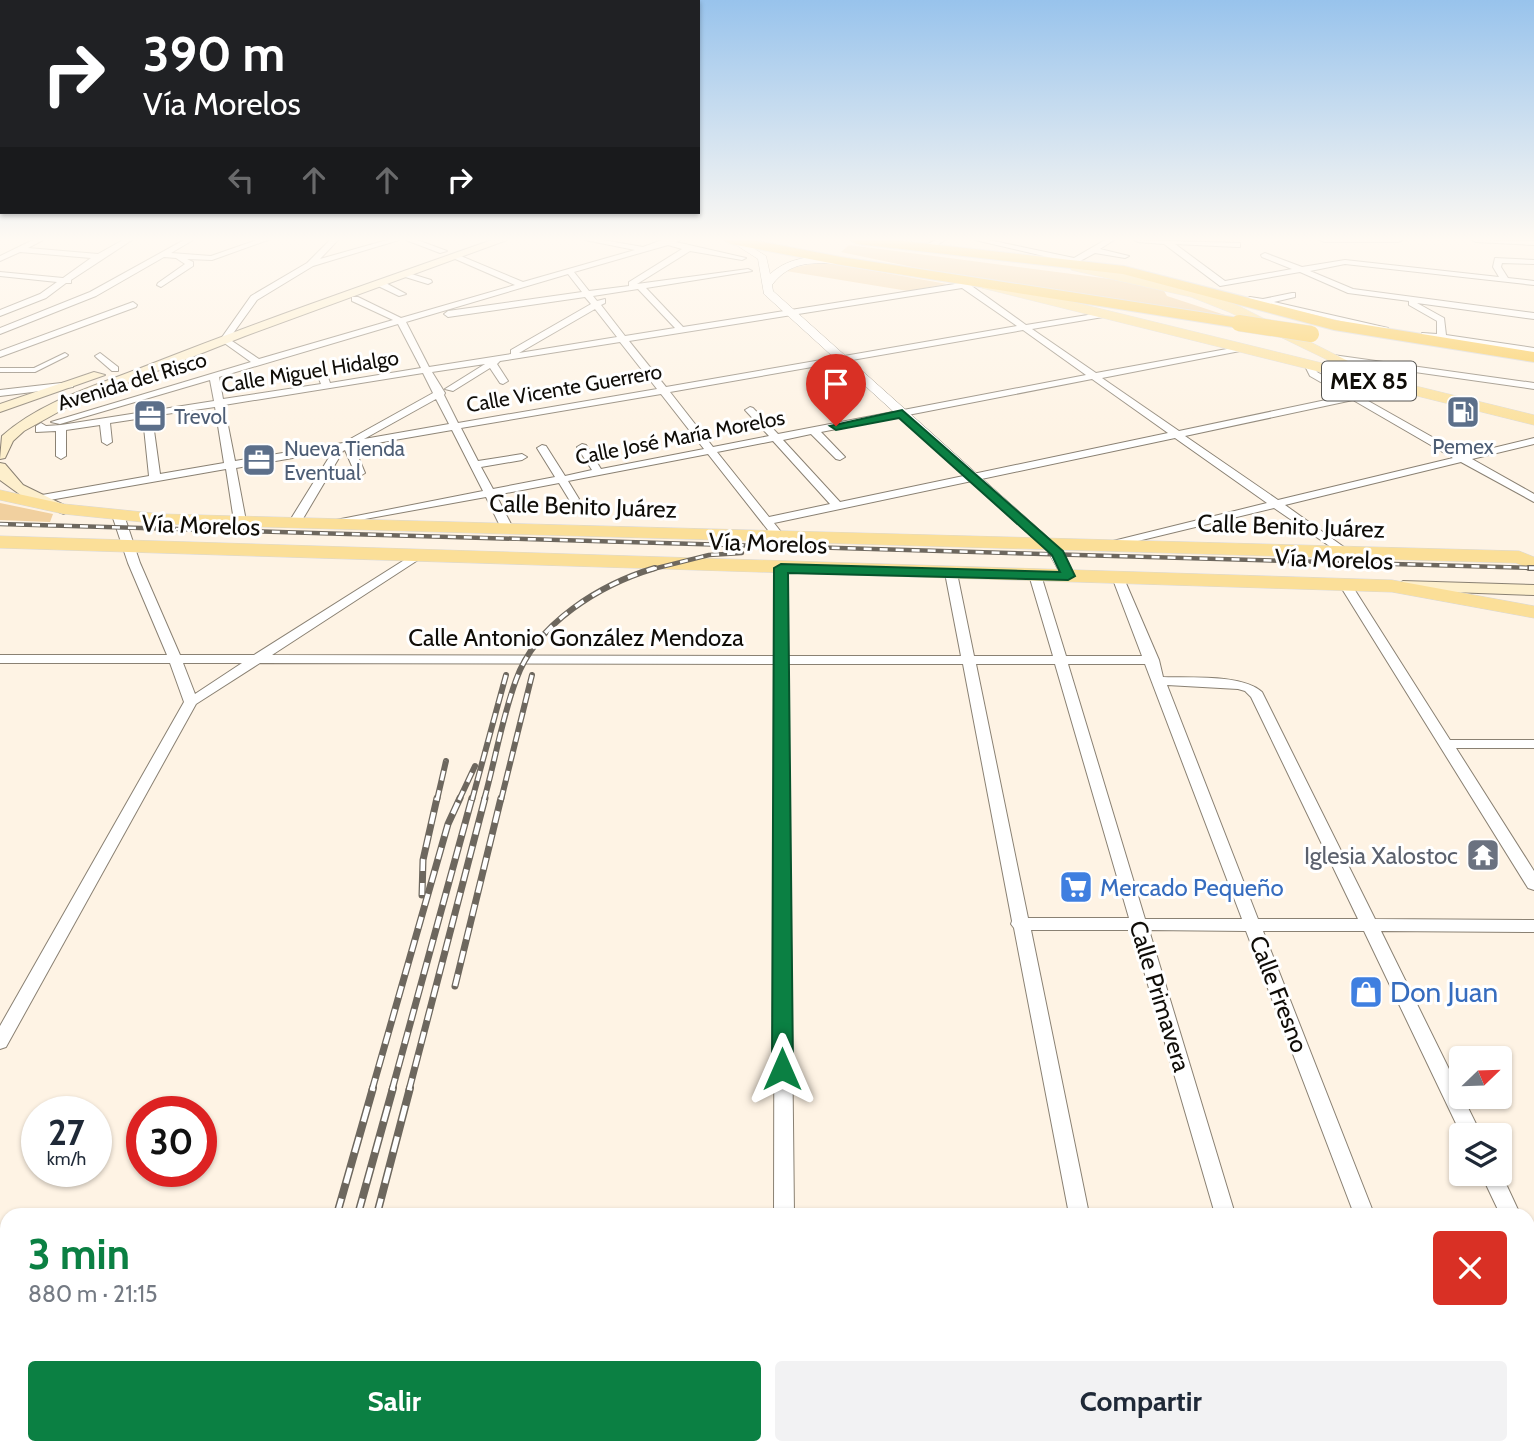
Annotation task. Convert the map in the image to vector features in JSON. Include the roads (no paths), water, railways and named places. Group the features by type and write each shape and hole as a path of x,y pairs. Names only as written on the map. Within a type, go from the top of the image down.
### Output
{"highway":[{"path":"1138,308 1534,365"},
{"path":"1268,308 1334,326 1534,357"}],"main road":[{"path":"0,455 7,439 37,417 92,391 224,340 244,327 294,308"},
{"path":"0,408 303,308"},
{"name":"MEX 85","path":"1077,308 1534,419"},
{"name":"MEX 85","path":"1227,308 1333,358 1380,375 1534,410"},
{"path":"1205,340 1254,345 1271,341 1277,330"},
{"path":"0,467 4,476 37,500"},
{"name":"Vía Morelos","path":"0,495 37,500 64,509 117,515"},
{"path":"23,543 46,538 65,529 72,516 64,509"},
{"path":"89,545 87,538 91,530 117,515"},
{"name":"Calle Benito Juárez","path":"117,515 240,521 1530,558"},
{"name":"Vía Morelos","path":"0,542 1534,590"},
{"path":"1112,545 1099,550 1095,556 1118,578"},
{"path":"1392,586 1534,612"}],"street":[{"path":"0,331 58,308"},
{"path":"0,354 125,308"},
{"path":"244,327 251,308"},
{"path":"374,308 401,321 496,308"},
{"name":"Avenida del Risco","path":"41,426 446,308"},
{"path":"295,522 334,453 589,308"},
{"path":"596,308 779,537"},
{"path":"660,308 680,329"},
{"path":"786,308 1047,543 1058,554 1068,576"},
{"name":"Calle Miguel Hidalgo","path":"41,426 40,430 61,428 219,403 288,397 327,386 822,308"},
{"path":"1002,308 1095,378 1344,552"},
{"path":"1290,308 1365,325 1534,351"},
{"path":"1419,308 1441,320 1442,337"},
{"path":"1471,308 1534,316"},
{"path":"489,309 498,321"},
{"name":"Calle Vicente Guerrero","path":"37,500 1103,314"},
{"path":"401,321 428,370 445,391 456,426 507,527"},
{"path":"224,340 257,362"},
{"name":"Calle José María Morelos","path":"334,523 1240,348"},
{"path":"0,370 35,370 65,355"},
{"path":"100,356 115,369"},
{"path":"1333,358 1534,386"},
{"path":"492,363 503,381"},
{"path":"1310,366 1312,374 1534,499"},
{"path":"320,369 327,386"},
{"path":"35,370 39,387"},
{"path":"214,374 240,521"},
{"path":"0,393 70,386"},
{"path":"766,520 1398,388"},
{"path":"750,410 838,506"},
{"path":"147,414 155,478"},
{"path":"105,421 107,442"},
{"path":"61,428 61,456"},
{"path":"814,431 840,457"},
{"path":"1112,545 1534,441"},
{"path":"348,444 360,473"},
{"path":"582,447 598,472"},
{"path":"542,448 574,499"},
{"path":"475,465 522,457"},
{"path":"117,515 127,547 176,659 191,702"},
{"path":"0,1042 191,702 417,556"},
{"path":"781,568 784,1208"},
{"path":"951,573 1018,924 1078,1208"},
{"name":"Calle Primavera","path":"1035,575 1223,1208"},
{"name":"Calle Fresno","path":"1118,578 1152,660 1362,1208"},
{"path":"1345,584 1534,884"},
{"name":"Calle Antonio González Mendoza","path":"0,659 1152,660"},
{"path":"1160,681 1239,684 1250,688 1257,695 1466,1123"},
{"path":"1446,744 1534,744"},
{"path":"1018,924 1534,926"},
{"path":"1497,1186 1507,1208"}],"railway":[{"path":"0,524 1534,568 1529,568"},
{"path":"649,570 709,555 742,553"},
{"path":"649,570 655,568"},
{"path":"484,800 507,709 526,659 539,641 573,609 613,584 649,570"},
{"path":"472,800 506,675"},
{"path":"501,800 532,675"},
{"path":"437,800 446,761"},
{"path":"459,800 475,766"},
{"path":"422,895 423,860 437,798"},
{"path":"372,1090 448,824 460,798"},
{"path":"392,1090 472,798"},
{"path":"409,1090 485,798"},
{"path":"455,986 501,798"},
{"path":"339,1208 373,1088"},
{"path":"360,1208 393,1088"},
{"path":"379,1208 410,1088"}],"place":[{"name":"Pemex","path":"1463,412"},
{"name":"Trevol","path":"150,416"},
{"name":"Nueva Tienda Eventual","path":"259,460"},
{"name":"Iglesia Xalostoc","path":"1483,855"},
{"name":"Mercado Pequeño","path":"1076,887"},
{"name":"Don Juan","path":"1366,992"}]}
